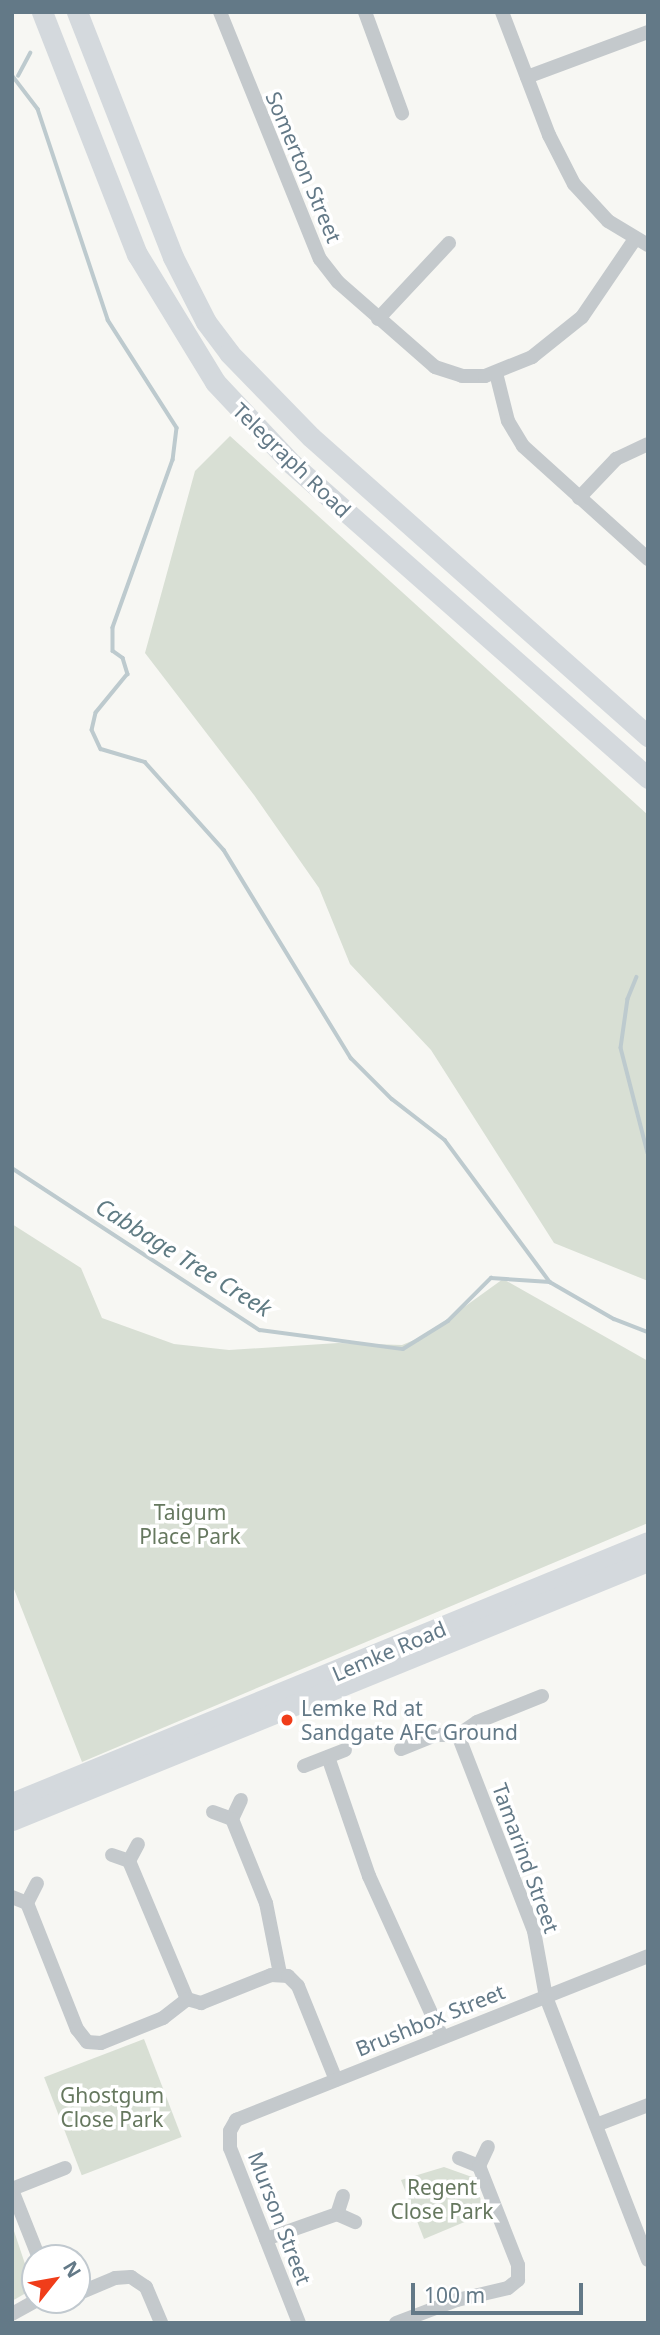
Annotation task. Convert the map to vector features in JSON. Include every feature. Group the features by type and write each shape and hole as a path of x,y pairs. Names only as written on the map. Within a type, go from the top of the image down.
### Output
{"main road":[{"name":"Telegraph Road","path":"42,12 137,254 215,382 292,464 648,778"},
{"name":"Telegraph Road","path":"77,12 173,257 206,322 229,353 303,430 648,736"},
{"name":"Lemke Road","path":"12,1803 648,1542"},
{"name":"Lemke Road","path":"12,1820 648,1561"}],"street":[{"name":"Somerton Street","path":"219,12 312,246 338,282 435,367 462,376 495,373 532,357 571,329 641,242"},
{"path":"365,12 402,113"},
{"path":"502,12 574,184 608,221 641,242"},
{"path":"527,77 648,32"},
{"path":"378,319 449,243"},
{"path":"495,373 517,438 648,559"},
{"path":"579,498 616,459 648,444"},
{"path":"401,1749 436,1735 458,1735 477,1722 542,1696"},
{"name":"Tamarind Street","path":"458,1735 534,1931 546,1997 648,2260"},
{"path":"304,1766 345,1750"},
{"path":"328,1757 372,1883 442,2037"},
{"path":"232,1819 241,1800"},
{"path":"214,1812 232,1819 266,1903 280,1974 298,1986 336,2080"},
{"path":"129,1861 138,1844"},
{"path":"112,1854 129,1861 187,1999"},
{"path":"27,1903 37,1883"},
{"path":"12,1896 27,1903 77,2029 87,2042 101,2043 163,2018 187,1999 206,2002 280,1974"},
{"name":"Brushbox Street","path":"231,2127 245,2115 648,1956"},
{"path":"596,2125 648,2105"},
{"name":"Murson Street","path":"231,2127 230,2148 299,2323"},
{"path":"479,2166 488,2147"},
{"path":"396,2323 457,2300 508,2288 518,2280 518,2265 479,2166 459,2158"},
{"path":"33,2244 12,2190 65,2168"},
{"path":"337,2214 343,2196"},
{"path":"266,2239 337,2214 355,2222"},
{"path":"91,2288 115,2278 131,2277 146,2287 161,2323"}],"green space":[{"path":"230,436 648,815 648,1281 554,1243 431,1050 350,964 319,888 254,795 145,653 195,471"},
{"name":"Taigum Place Park","path":"12,1224 81,1268 102,1318 174,1344 229,1350 338,1343 402,1345 424,1336 503,1279 648,1361 648,1523 82,1762 12,1584"},
{"name":"Ghostgum Close Park","path":"144,2039 182,2137 82,2175 44,2077"},
{"name":"Regent Close Park","path":"444,2167 472,2177 486,2213 424,2239 401,2180"},
{"path":"12,2225 21,2252 21,2296 12,2301"}],"waterway":[{"path":"18,76 30,53"},
{"path":"12,75 38,109 108,320 177,428 173,460 113,628 113,651 123,658 128,674 96,713 92,730 101,749 145,762 224,850 351,1058 392,1099 445,1140 550,1282"},
{"path":"637,977 628,999 621,1048 648,1153"},
{"name":"Cabbage Tree Creek","path":"12,1168 260,1330 403,1349 448,1321 491,1278 550,1282 614,1319 648,1332"}],"place":[{"name":"Lemke Rd at Sandgate AFC Ground","path":"287,1720"}]}
